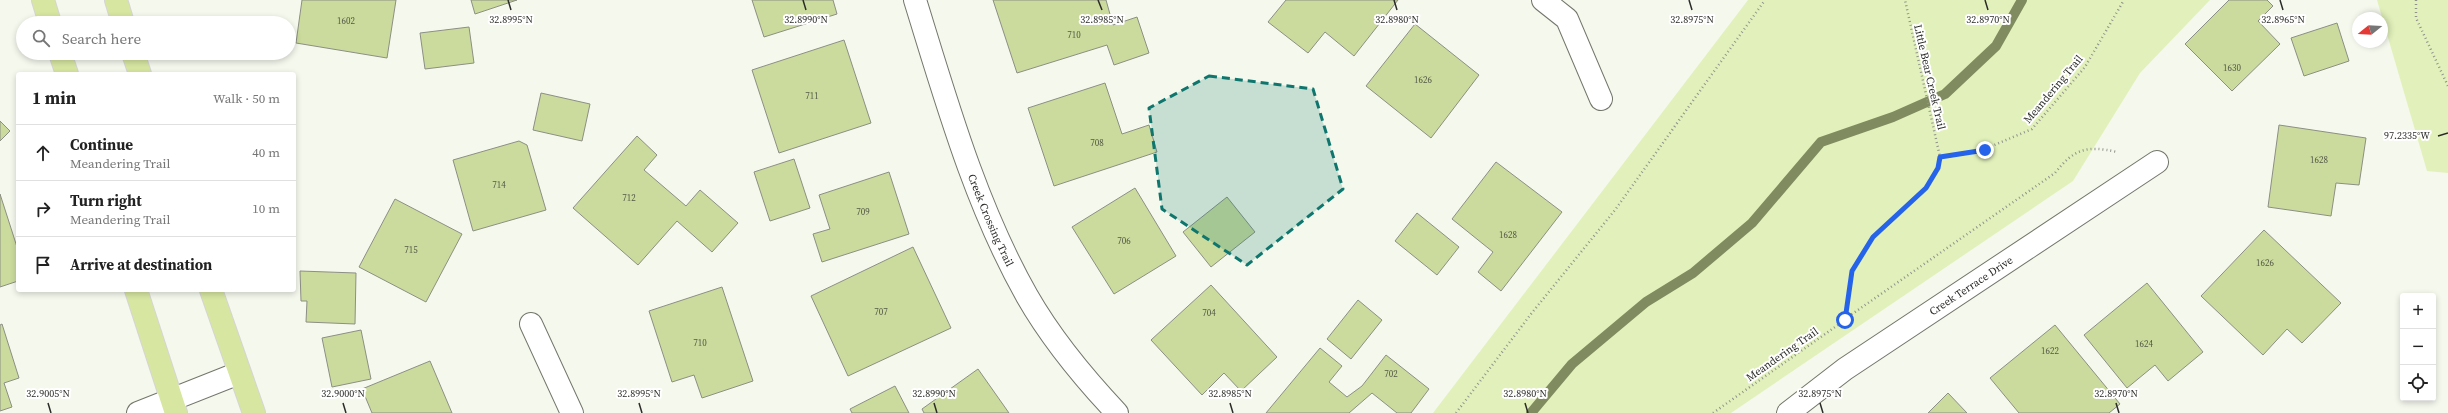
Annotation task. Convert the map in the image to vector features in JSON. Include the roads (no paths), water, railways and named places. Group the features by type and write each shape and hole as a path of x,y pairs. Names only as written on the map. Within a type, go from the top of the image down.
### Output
{"main road":[{"path":"43,0 48,16"},
{"path":"116,0 121,16"},
{"path":"62,60 66,72"},
{"path":"135,60 139,72"},
{"path":"137,292 174,406"},
{"path":"212,292 239,374 254,413"}],"street":[{"name":"Creek Crossing Trail","path":"914,0 961,145 999,241 1027,297 1063,350 1117,413"},
{"path":"1542,0 1567,19 1601,99"},
{"name":"Creek Terrace Drive","path":"1788,413 1845,369 2157,162"},
{"path":"531,324 572,413"},
{"path":"138,413 174,406 239,374"}],"waterway":[{"path":"1531,413 1572,364 1646,302 1693,273 1752,223 1821,142 1893,117 1945,94 1996,46 2022,0"}]}
